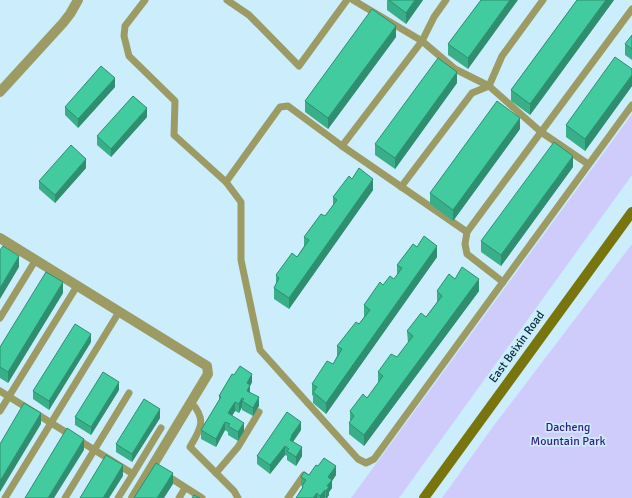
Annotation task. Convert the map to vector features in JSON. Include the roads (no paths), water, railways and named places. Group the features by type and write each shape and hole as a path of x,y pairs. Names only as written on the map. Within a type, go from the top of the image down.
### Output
{"main road":[{"name":"East Beixin Road","path":"424,498 632,212"}],"street":[{"path":"0,92 63,23 78,0"},
{"path":"0,238 207,366 208,374 133,498"}],"lane":[{"path":"145,0 125,26 124,36 129,56 175,101 174,135 226,182 241,202 241,260 260,350 358,459 366,463 374,459 632,105"},
{"path":"227,0 249,15 299,66 347,0"},
{"path":"354,0 422,41 455,69 490,86 541,132 588,164"},
{"path":"342,146 422,41 434,17 446,0"},
{"path":"401,187 472,92 490,86 502,56 543,0"},
{"path":"503,282 467,254 464,244 467,232 632,9"},
{"path":"226,182 280,107 288,106 342,146 467,232"},
{"path":"0,318 35,260"},
{"path":"0,411 77,286"},
{"path":"5,498 50,422 119,312"},
{"path":"0,391 133,474"},
{"path":"65,498 129,393"},
{"path":"191,402 199,411 202,422 200,430 190,447 234,490 238,498"},
{"path":"216,473 238,447 259,412"},
{"path":"118,498 161,428"},
{"path":"152,467 202,498"},
{"path":"288,498 304,475"},
{"path":"179,498 185,488"}],"park label":[{"name":"Dacheng Mountain Park","path":"568,434"}]}
